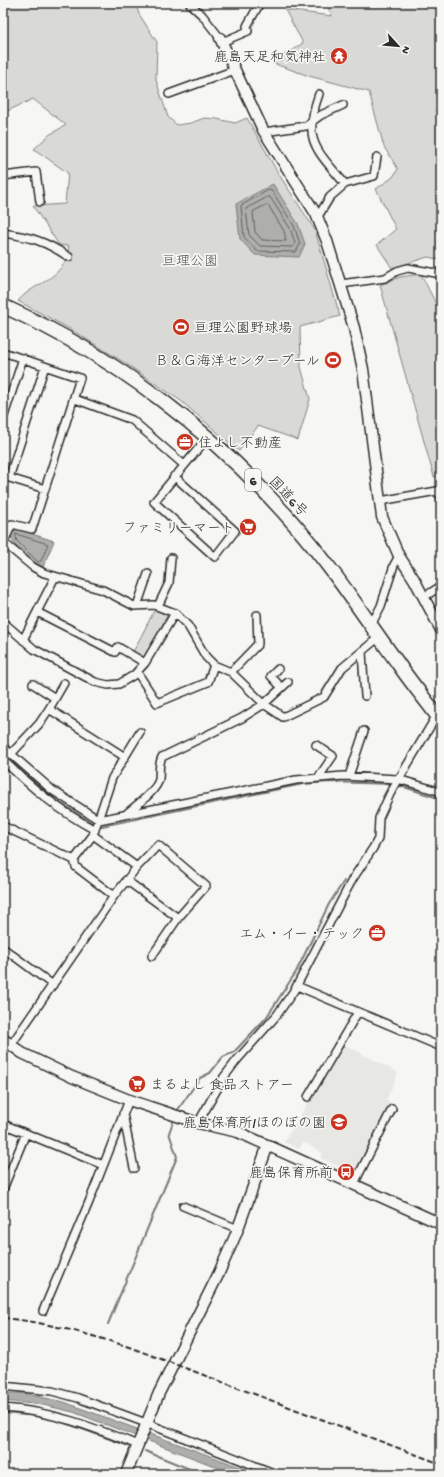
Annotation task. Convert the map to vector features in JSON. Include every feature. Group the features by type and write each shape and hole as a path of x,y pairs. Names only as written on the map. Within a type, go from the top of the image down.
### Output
{"highway":[{"name":"国道6号","path":"3,306 75,342 112,363 208,437 252,479 294,524 334,573 379,637 440,715"}],"street":[{"path":"189,3 202,15 221,40 264,132 317,218 327,241 354,328 363,369 382,516 399,556 424,597 441,630"},
{"path":"221,40 248,31 247,26 260,3"},
{"path":"169,94 235,70"},
{"path":"319,94 311,123 311,137 315,148 345,184"},
{"path":"264,132 293,129 311,123 321,115 344,105"},
{"path":"317,218 330,197 345,184 374,176 377,157"},
{"path":"3,176 36,172 40,202"},
{"path":"3,233 27,236 49,244 69,257"},
{"path":"341,284 385,278 397,271 408,268 441,274"},
{"path":"3,349 23,358 80,378 75,399 32,529 12,524 3,542 33,567 55,577 99,588 111,593 126,603 137,606 158,606 175,613 188,626 206,657 214,665 231,672 264,704 283,717 324,697 342,668 379,637"},
{"path":"3,419 23,358"},
{"path":"45,366 6,477 45,489"},
{"path":"75,399 132,420 184,465"},
{"path":"174,476 235,531 215,557 154,502 174,476 208,437"},
{"path":"380,501 437,490 441,497"},
{"path":"371,624 381,606 394,565 399,556"},
{"path":"158,606 168,583 171,558"},
{"path":"137,606 148,574"},
{"path":"23,640 55,577"},
{"path":"424,597 441,586"},
{"path":"37,612 115,652 118,647 145,662"},
{"path":"3,622 34,649 95,682 108,685 119,684 136,672 145,662 175,613"},
{"path":"231,672 258,644 257,615"},
{"path":"362,652 365,696"},
{"path":"136,672 157,703 208,682 214,665"},
{"path":"278,669 271,676 281,687"},
{"path":"126,815 156,787 159,780 159,762 162,757 242,718 264,704 288,682"},
{"path":"11,754 39,724 64,683"},
{"path":"33,684 55,698"},
{"path":"49,709 125,757"},
{"path":"198,1122 224,1077 277,1015 296,986 352,880 378,839 380,818 398,779 440,715"},
{"path":"349,776 364,731"},
{"path":"74,860 94,833 112,778 140,732"},
{"path":"316,745 333,756 318,778"},
{"path":"3,747 52,790 99,820 296,780 318,778 349,776 398,779 441,792"},
{"path":"3,760 33,789 94,833 137,867"},
{"path":"3,826 74,860 76,867 114,896"},
{"path":"152,956 178,918 206,886 158,845 126,880 53,985 7,1042 47,1066 128,1100 198,1122 238,1132 441,1224"},
{"path":"126,880 178,918"},
{"path":"3,948 53,985"},
{"path":"296,986 441,1047"},
{"path":"308,1097 358,1012"},
{"path":"43,1311 128,1100"},
{"path":"354,1184 392,1109"},
{"path":"123,1114 134,1168"},
{"path":"3,1124 103,1165"},
{"path":"3,1189 26,1133"},
{"path":"126,1474 159,1393 218,1275 238,1229 268,1145"},
{"path":"183,1206 238,1229"},
{"path":"3,1386 52,1391 146,1424 276,1474"},
{"path":"3,1408 42,1412 60,1416 138,1444"}],"shaded area":[{"name":"鹿島保育所/ほのぼの園","path":"344,1044 398,1073 386,1101 392,1103 356,1174 320,1158 323,1153 303,1142 299,1149 284,1142"}],"green space":[{"name":"亘理公園","path":"3,3 135,3 139,14 157,42 156,80 168,117 177,125 191,123 204,118 235,123 247,118 278,173 315,230 340,316 300,327 301,367 310,399 298,440 258,426 239,451 181,401 122,361 70,329 18,301 56,273 61,268 67,255 69,246 59,245 33,206 65,204 68,173 34,149 49,135 66,125 33,99 3,113"},
{"path":"326,3 441,3 441,110 435,111 441,125 441,260 428,257 392,268 377,245 396,229 376,189 393,177 398,169 384,147 369,92 309,76 272,63 303,43 285,10 332,16"},
{"path":"421,274 441,314 441,475 434,477 380,285 400,277"},
{"path":"154,611 160,611 167,616 144,659 133,652"}],"water":[{"path":"273,184 298,224 305,244 299,257 255,255 240,239 236,204"},
{"path":"17,529 54,541 43,567 26,556 13,542 11,537 12,532"},
{"path":"3,1393 22,1393 64,1402 259,1474 235,1474 73,1412 43,1405 3,1401"}],"waterway":[{"path":"3,755 57,801 92,823"},
{"path":"102,826 303,784 329,782 391,784"},
{"path":"383,797 390,784"},
{"path":"398,785 441,799"},
{"path":"177,1111 200,1078 210,1073 223,1057 234,1052 266,1018 296,972 329,904 344,881"},
{"path":"108,1324 177,1157 169,1133 173,1122"},
{"path":"3,1413 38,1416"},
{"path":"48,1418 132,1447"},
{"path":"145,1451 202,1474"}],"railway":[{"path":"3,1318 35,1322 67,1329 129,1347 441,1464"}],"place":[{"name":"鹿島天足和気神社","path":"339,56"},
{"name":"亘理公園野球場","path":"181,327"},
{"name":"Ｂ＆Ｇ海洋センタープール","path":"333,360"},
{"name":"住よし不動産","path":"185,442"},
{"name":"ファミリーマート","path":"248,527"},
{"name":"エム・イー・テック","path":"377,933"},
{"name":"まるよし 食品ストアー","path":"137,1084"},
{"name":"鹿島保育所/ほのぼの園","path":"339,1122"},
{"name":"鹿島保育所前","path":"346,1172"}]}
